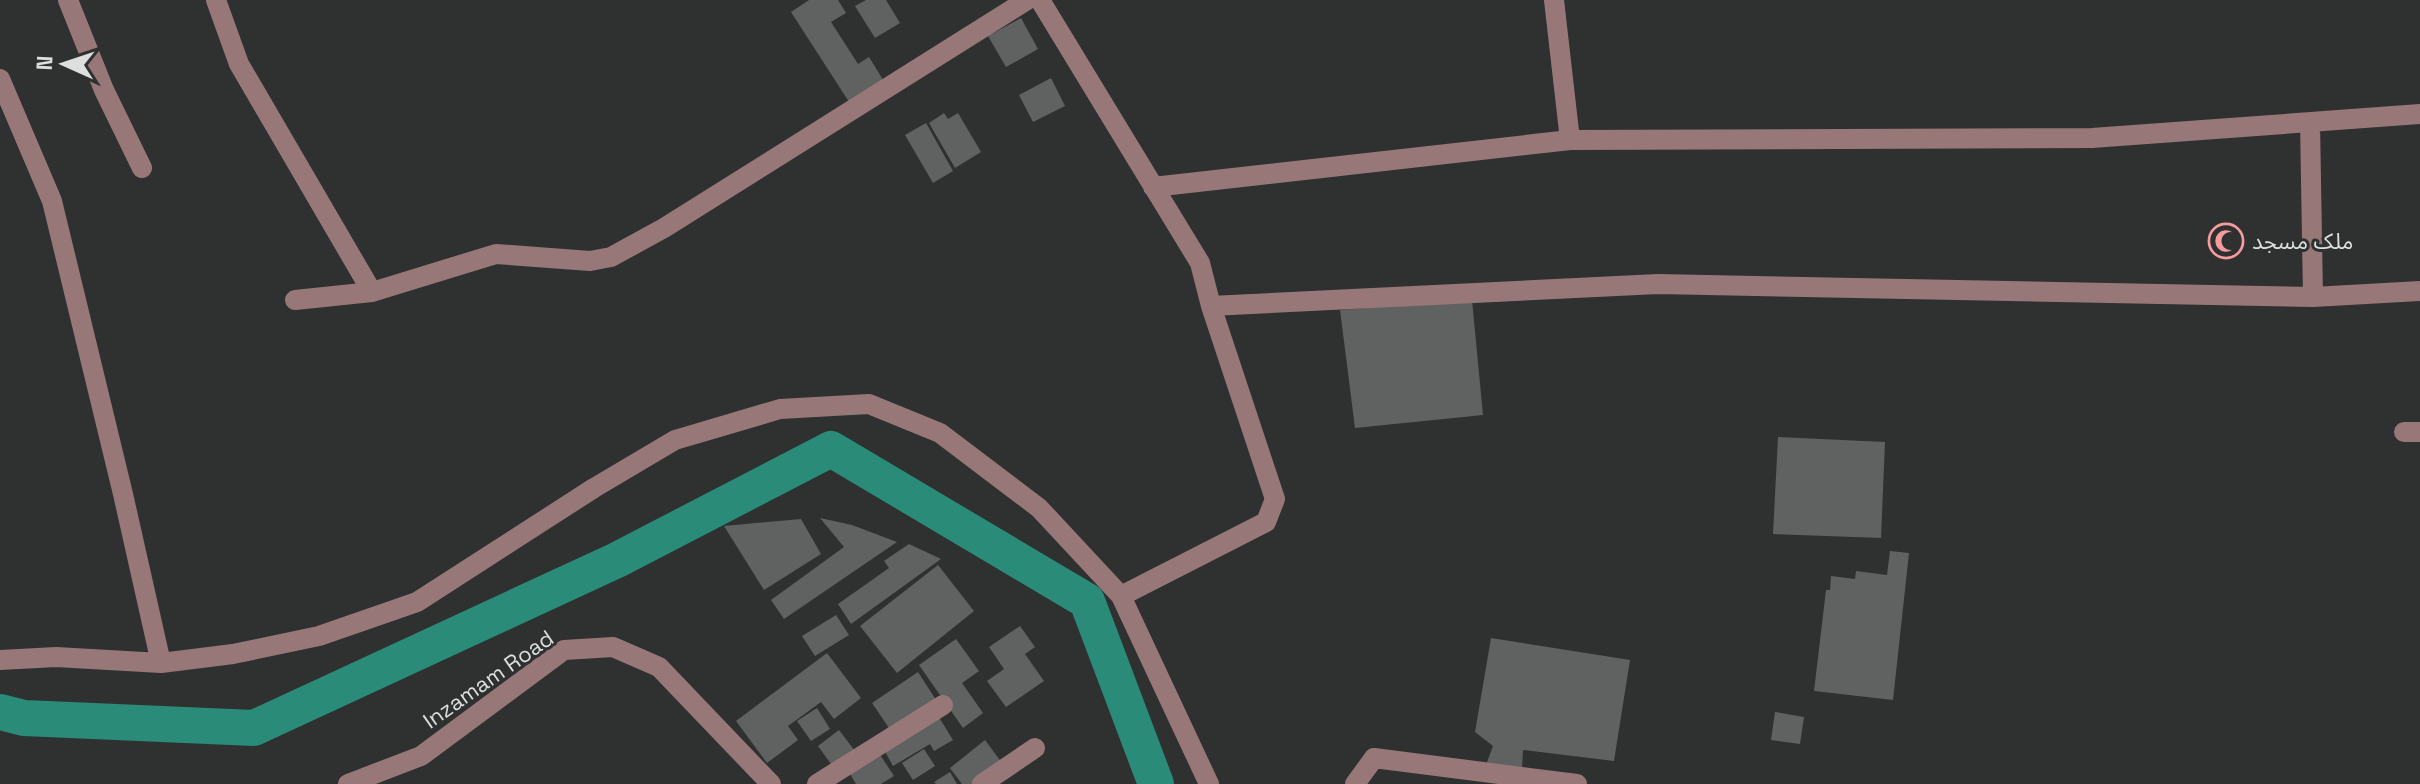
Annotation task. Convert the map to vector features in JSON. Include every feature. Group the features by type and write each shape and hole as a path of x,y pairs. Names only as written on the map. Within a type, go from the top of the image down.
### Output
{"street":[{"path":"68,0 104,90 142,168"},
{"path":"216,0 239,64 372,292"},
{"path":"295,300 372,292 496,254 590,261 611,257 664,228 1027,0"},
{"path":"1040,0 1200,263 1211,306 1275,499 1266,522 1121,596"},
{"path":"1554,0 1570,140"},
{"path":"0,79 52,201 161,663"},
{"path":"1153,187 1570,140 2092,138 2420,114"},
{"path":"2310,122 2313,297"},
{"path":"1211,306 1658,284 2313,297 2420,291"},
{"path":"0,660 56,657 161,663 233,654 319,636 417,602 594,488 675,440 780,409 869,404 940,433 1039,508 1121,596 1209,784"},
{"name":"Inzamam Road","path":"348,784 421,756 564,650 613,647 659,667 771,784"},
{"path":"817,784 943,705"},
{"path":"982,784 1035,748"},
{"path":"1355,784 1374,758 1577,784"}],"building":[{"path":"809,0 838,0 846,13 831,22 858,64 869,57 885,83 851,105 791,12"},
{"path":"866,0 886,0 900,23 875,38 855,6"},
{"path":"1021,18 1038,49 1006,67 988,36"},
{"path":"1051,78 1065,106 1033,122 1019,95"},
{"path":"944,113 948,119 958,113 981,152 955,168 929,123"},
{"path":"926,123 953,171 933,183 905,135"},
{"path":"1472,300 1483,415 1355,428 1340,310"},
{"path":"1778,437 1885,442 1881,538 1773,534"},
{"path":"820,518 852,525 897,542 784,619 771,600 844,547"},
{"path":"801,519 821,554 764,590 724,526"},
{"path":"909,544 941,559 851,624 838,604 889,568 884,561"},
{"path":"1890,551 1909,553 1893,700 1814,691 1826,590 1830,590 1831,576 1855,579 1856,571 1887,575"},
{"path":"938,565 974,611 897,673 860,626"},
{"path":"836,615 849,635 815,656 802,636"},
{"path":"1020,626 1035,647 1025,654 1044,681 1006,707 987,681 1004,669 989,647"},
{"path":"1491,638 1630,660 1614,761 1523,750 1522,770 1486,765 1493,746 1475,732"},
{"path":"956,639 979,671 962,683 983,713 963,728 919,665"},
{"path":"827,653 861,698 834,719 821,702 788,726 798,740 767,763 736,721"},
{"path":"918,672 938,703 893,734 872,703"},
{"path":"817,708 830,729 811,741 797,721"},
{"path":"1775,712 1804,717 1800,744 1771,740"},
{"path":"937,714 953,740 934,751 930,744 893,766 882,746"},
{"path":"839,730 858,755 836,771 818,746"},
{"path":"985,740 1002,763 974,784 962,784 950,768"},
{"path":"924,749 935,766 913,780 902,763"},
{"path":"877,750 894,776 881,784 856,784 847,769"},
{"path":"950,772 957,784 934,782"}],"waterway":[{"path":"0,712 24,718 254,728 617,560 831,449 1087,601 1156,784"}],"place":[{"name":"ملک مسجد","path":"2226,241"}]}
